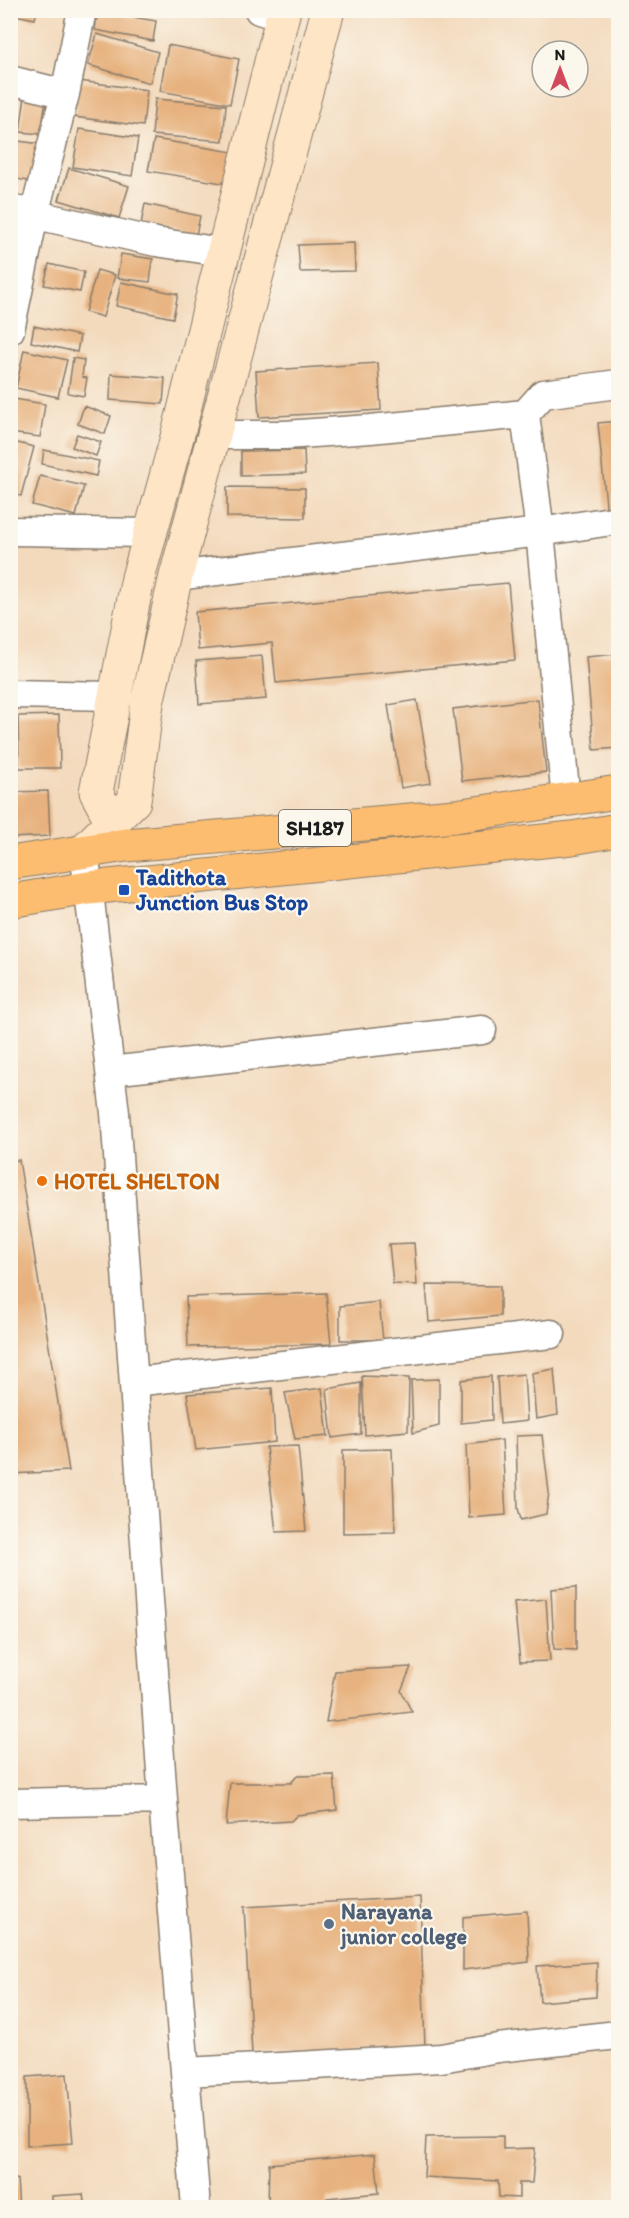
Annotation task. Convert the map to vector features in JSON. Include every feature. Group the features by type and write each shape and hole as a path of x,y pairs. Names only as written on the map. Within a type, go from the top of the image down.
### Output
{"main road":[{"path":"84,850 134,801 147,703 176,576 212,435 328,10"},
{"path":"112,822 96,792 114,696 138,578 179,430 222,252 275,13"},
{"name":"SH187","path":"10,863 84,850 455,816 618,792"},
{"name":"SH187","path":"10,901 89,888 560,839 618,830"}],"street":[{"path":"10,330 22,212 65,94 82,10"},
{"path":"10,80 65,94"},
{"path":"22,212 156,242 222,252"},
{"path":"212,435 338,432 525,414 543,394 618,384"},
{"path":"525,414 540,532 566,800"},
{"path":"176,576 540,532 618,520"},
{"path":"10,531 151,533"},
{"path":"10,694 114,696"},
{"path":"84,850 116,1125 163,1800 196,2208"},
{"path":"110,1071 482,1030"},
{"path":"134,1382 551,1334"},
{"path":"10,1803 163,1800"},
{"path":"186,2073 441,2058 498,2048 618,2035"}],"building":[{"path":"10,10 37,10 35,19 10,14"},
{"path":"98,11 156,21 153,41 95,30"},
{"path":"97,34 158,52 150,83 88,65"},
{"path":"168,45 239,59 230,104 160,91"},
{"path":"79,81 147,90 143,126 74,117"},
{"path":"26,89 47,92 41,134 20,132"},
{"path":"10,96 16,97 12,117 10,117"},
{"path":"155,99 226,105 223,141 152,135"},
{"path":"79,129 138,138 132,176 73,167"},
{"path":"154,139 233,152 228,184 148,171"},
{"path":"18,141 41,144 33,182 11,178"},
{"path":"69,168 129,186 119,218 59,200"},
{"path":"145,204 200,216 196,235 141,224"},
{"path":"354,243 355,271 300,272 298,245"},
{"path":"121,254 153,259 150,282 117,278"},
{"path":"49,264 84,272 80,292 44,285"},
{"path":"97,270 115,275 103,317 85,312"},
{"path":"121,282 178,294 173,318 116,306"},
{"path":"34,326 80,336 77,352 31,342"},
{"path":"24,350 67,360 58,397 16,388"},
{"path":"73,358 84,360 82,377 87,378 84,396 68,393"},
{"path":"378,363 381,410 259,417 256,371"},
{"path":"111,374 165,378 163,404 110,400"},
{"path":"14,399 45,404 40,437 10,433"},
{"path":"84,406 111,416 105,434 78,424"},
{"path":"618,421 618,514 607,515 598,423"},
{"path":"77,434 101,442 96,456 72,447"},
{"path":"10,441 34,447 21,496 10,494"},
{"path":"44,450 99,461 96,476 42,464"},
{"path":"304,450 305,474 241,476 241,451"},
{"path":"40,476 84,486 76,516 32,505"},
{"path":"227,487 305,488 305,518 227,517"},
{"path":"508,583 515,660 276,683 272,643 198,650 195,612"},
{"path":"618,654 618,748 594,750 586,657"},
{"path":"262,656 266,699 199,704 196,661"},
{"path":"538,699 546,772 462,781 453,709"},
{"path":"417,700 431,783 401,788 388,705"},
{"path":"59,715 60,768 19,768 18,716"},
{"path":"48,791 50,836 10,838 10,792"},
{"path":"19,1160 69,1471 10,1474 10,1161"},
{"path":"414,1243 417,1285 393,1284 389,1244"},
{"path":"426,1285 500,1286 500,1316 429,1322"},
{"path":"326,1293 331,1344 188,1347 186,1297"},
{"path":"379,1302 383,1340 340,1340 340,1306"},
{"path":"554,1369 558,1415 536,1419 532,1373"},
{"path":"524,1374 527,1421 500,1424 497,1377"},
{"path":"362,1376 409,1378 408,1431 365,1435"},
{"path":"491,1376 492,1420 461,1423 461,1380"},
{"path":"439,1379 439,1426 413,1433 411,1380"},
{"path":"361,1383 361,1434 332,1438 327,1389"},
{"path":"272,1388 275,1442 196,1450 187,1394"},
{"path":"322,1388 328,1436 295,1439 285,1393"},
{"path":"542,1435 549,1492 546,1514 521,1520 518,1508 516,1436"},
{"path":"502,1440 506,1515 469,1518 466,1445"},
{"path":"298,1446 306,1531 276,1532 266,1447"},
{"path":"392,1449 395,1532 343,1533 343,1450"},
{"path":"576,1587 576,1650 554,1649 551,1589"},
{"path":"546,1599 550,1661 520,1662 514,1602"},
{"path":"411,1667 401,1691 412,1712 326,1722 335,1671"},
{"path":"334,1775 337,1810 297,1815 291,1821 226,1825 230,1783 291,1783 297,1776"},
{"path":"420,1897 425,2048 252,2054 244,1907"},
{"path":"527,1911 529,1962 463,1970 463,1917"},
{"path":"597,1962 596,1997 540,2002 537,1966"},
{"path":"67,2074 73,2143 27,2146 27,2077"},
{"path":"503,2136 503,2149 535,2148 532,2183 519,2183 519,2198 499,2197 498,2181 424,2177 426,2137"},
{"path":"375,2154 379,2193 327,2198 327,2208 268,2208 269,2164"},
{"path":"17,2179 19,2208 10,2208 10,2180"},
{"path":"83,2194 85,2208 52,2208 52,2196"}],"place":[{"name":"Tadithota Junction Bus Stop","path":"124,890"},
{"name":"HOTEL SHELTON","path":"42,1181"},
{"name":"Narayana junior college","path":"329,1924"}]}
